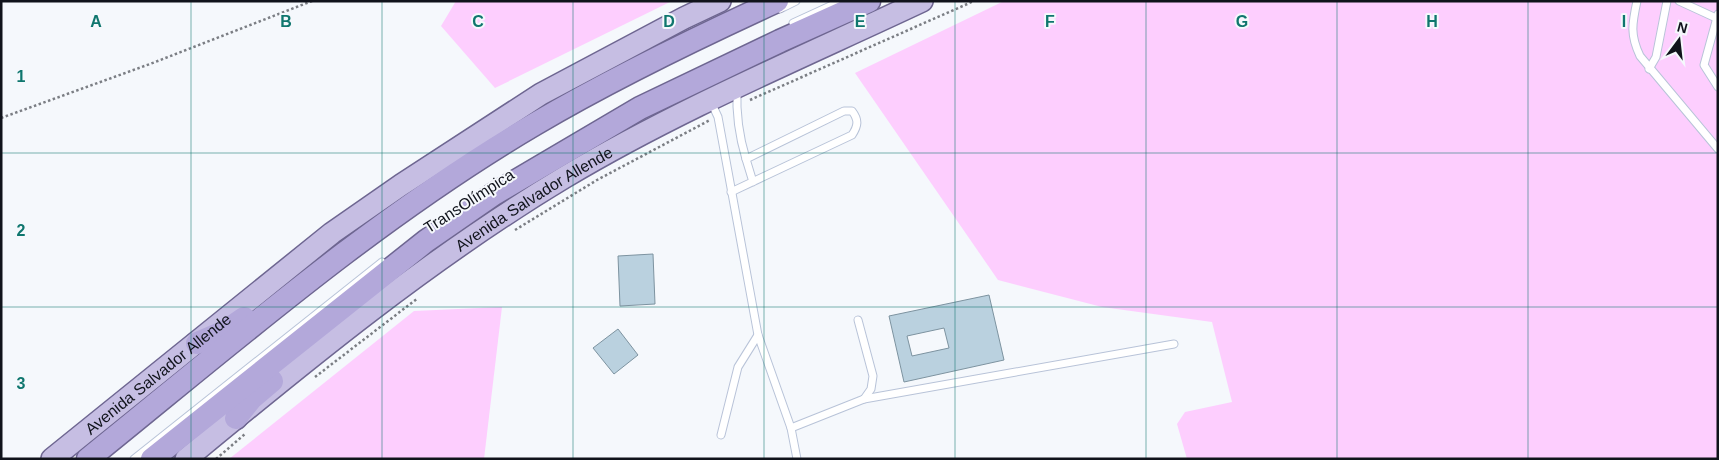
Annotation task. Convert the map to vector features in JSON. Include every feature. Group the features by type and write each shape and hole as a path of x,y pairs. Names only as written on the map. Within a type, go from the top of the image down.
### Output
{"highway":[{"name":"Avenida Salvador Allende","path":"152,459 426,241 503,189 640,108 764,48 869,1"},
{"name":"Avenida Salvador Allende","path":"88,459 358,243 409,206 534,124 628,72 773,8"},
{"path":"241,426 252,398 419,255 426,241"},
{"path":"197,343 225,331 346,244 358,243"}],"main road":[{"name":"Avenida Salvador Allende","path":"52,459 332,233 459,146 541,94 684,18 720,1"},
{"name":"Avenida Salvador Allende","path":"186,459 241,426 408,283 487,227 564,178 626,142 714,108 737,86 922,1"}],"lane":[{"path":"773,8 796,1"},
{"path":"785,27 841,1"},
{"path":"1637,1 1632,23 1633,42 1648,69 1718,149"},
{"path":"1648,69 1656,57 1667,1"},
{"path":"1679,1 1717,16 1704,65 1718,87"},
{"path":"737,86 736,110 740,140 753,182"},
{"path":"714,108 758,334 791,428 797,459"},
{"path":"731,192 852,135 857,128 857,118 852,111 844,111 746,158"},
{"path":"134,459 386,259"},
{"path":"858,320 872,376 872,389 864,399"},
{"path":"722,435 738,367 758,334"},
{"path":"791,428 864,399 1174,344"}],"path":[{"path":"1,118 150,64 312,1"},
{"path":"736,110 743,104 974,1"},
{"path":"513,232 714,108"},
{"path":"315,377 424,293"},
{"path":"216,459 241,426"}],"shaded area":[{"path":"456,1 672,1 495,88 441,26"},
{"path":"1004,1 1718,1 1718,459 1187,459 1177,424 1185,412 1232,402 1212,322 1102,307 998,280 855,73"},
{"path":"502,307 484,459 229,459 414,311"}],"building":[{"path":"653,254 655,304 620,306 618,256"},
{"path":"989,295 1004,360 904,382 889,316","holes":["944,328 949,348 912,356 907,336"]},
{"path":"618,329 638,355 614,374 593,348"}]}
